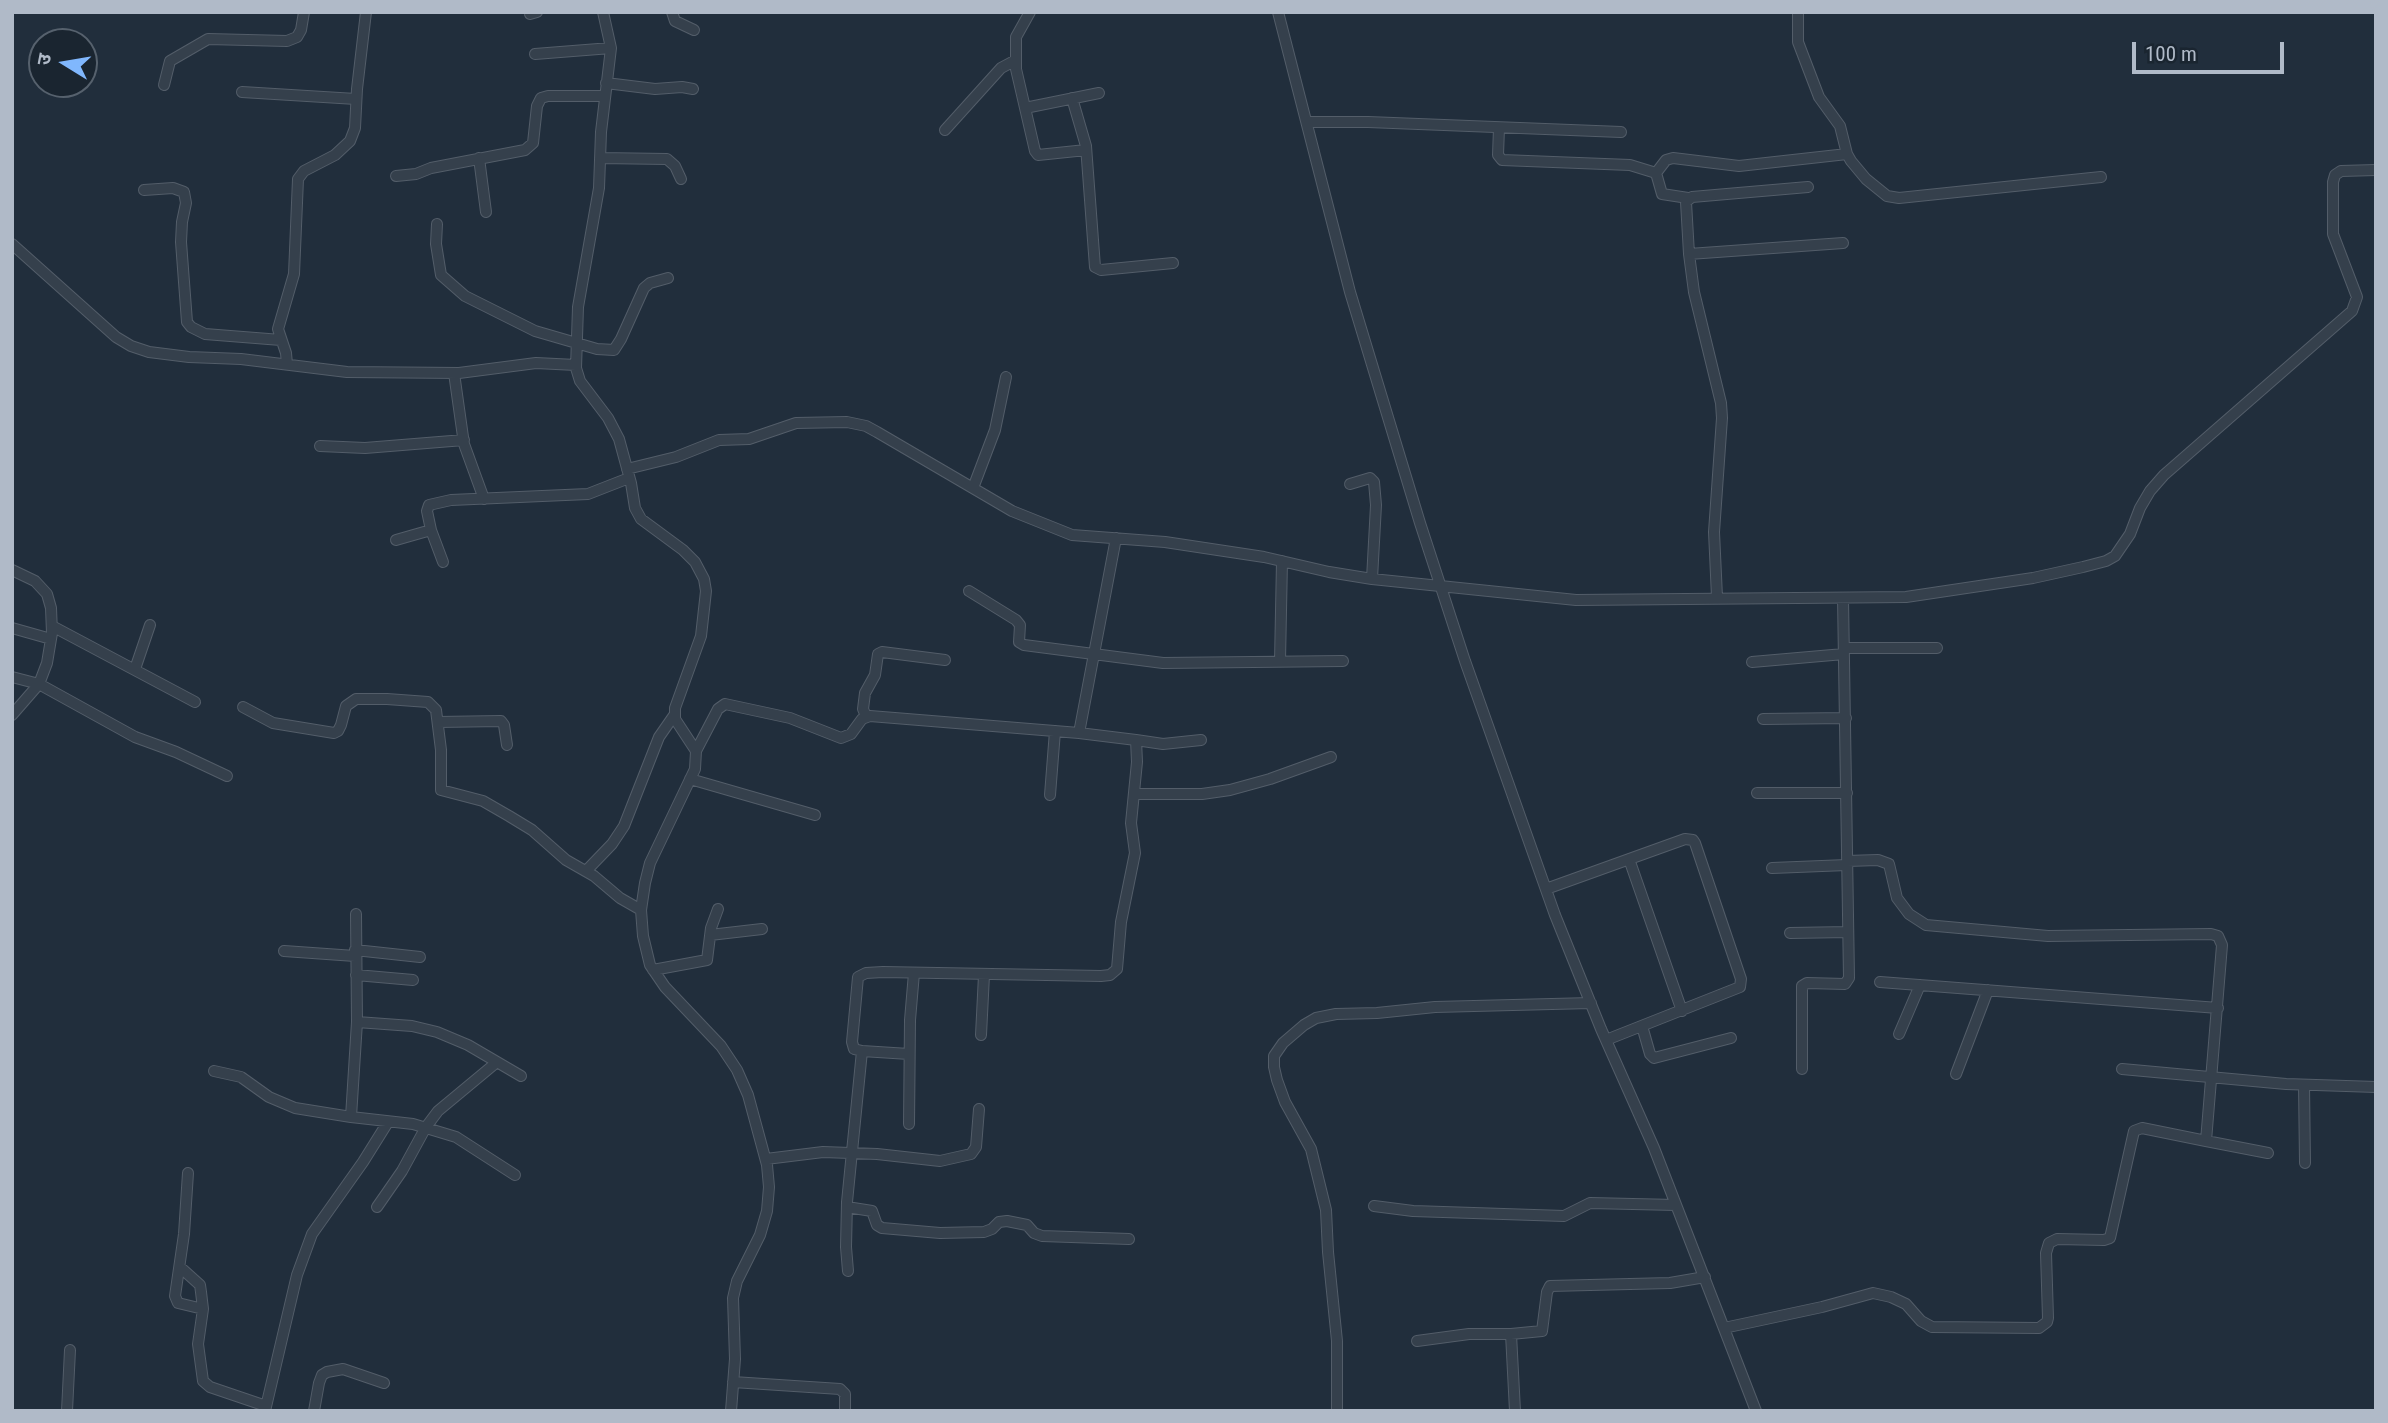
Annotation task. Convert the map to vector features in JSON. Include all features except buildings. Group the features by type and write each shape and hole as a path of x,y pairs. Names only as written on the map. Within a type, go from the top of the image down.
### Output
{"street":[{"path":"164,85 170,61 208,39 287,41 297,37 304,12"},
{"path":"287,365 278,328 294,274 298,179 304,171 335,155 350,141 355,128 366,12"},
{"path":"586,870 612,844 624,826 659,737 675,714 681,687 701,636 706,601 704,579 695,562 641,519 635,508 619,439 608,418 580,381 576,365 578,307 596,212 611,48 603,12"},
{"path":"672,12 676,21 694,30"},
{"path":"1030,12 1016,37 1016,60 1036,154 1087,150"},
{"path":"1278,12 1350,292 1441,586 1546,889 1705,1277 1756,1411"},
{"path":"1798,12 1798,42 1819,97 1840,126 1847,154 1879,191 1887,196 1899,198 2101,177"},
{"path":"535,54 611,48"},
{"path":"945,130 1001,68 1016,60"},
{"path":"606,83 655,89 675,86 693,89"},
{"path":"242,92 356,99"},
{"path":"1026,108 1099,93"},
{"path":"396,176 525,150 531,147 535,133 538,100 543,97 605,96"},
{"path":"1072,98 1087,150 1095,267 1101,270 1173,262"},
{"path":"1307,122 1621,132"},
{"path":"1499,128 1498,155 1502,160 1630,165 1656,173"},
{"path":"1656,173 1666,160 1672,158 1739,166 1847,154"},
{"path":"479,158 486,212"},
{"path":"600,158 667,159 675,166 681,178"},
{"path":"443,562 431,530 427,511 429,505 451,500 588,494 628,473 719,440 745,439 796,423 856,423 877,432 1012,511 1072,535 1166,542 1264,556 1372,579 1576,600 1843,598 1925,596 2058,573 2106,561 2115,556 2130,534 2150,491 2164,475 2262,392 2355,306 2355,290 2333,234 2333,182 2335,175 2341,171 2376,170"},
{"path":"1656,173 1662,194 1688,198 1808,187"},
{"path":"144,190 173,188 184,192 186,203 181,242 187,322 191,327 205,334 281,340"},
{"path":"1688,198 1686,206 1689,254 1694,292 1721,403 1714,532 1717,597"},
{"path":"437,224 438,266 446,281 465,296 494,312 535,331 577,344 614,350 644,288 650,283 668,278"},
{"path":"1689,254 1843,243"},
{"path":"12,244 116,337 131,346 163,354 241,359 347,372 454,373 536,363 576,365"},
{"path":"454,373 464,440 484,499"},
{"path":"973,488 995,430 1006,377"},
{"path":"320,446 365,448 464,440"},
{"path":"1350,484 1370,478 1374,481 1376,505 1372,579"},
{"path":"396,540 431,530"},
{"path":"1079,733 1116,538"},
{"path":"1280,661 1282,561"},
{"path":"12,570 35,581 47,594 52,626 47,663 39,684 12,715"},
{"path":"969,591 1016,620 1020,625 1018,639 1021,644 1163,663 1343,661"},
{"path":"1802,1069 1802,986 1807,983 1847,983 1849,978 1843,598"},
{"path":"135,669 150,625"},
{"path":"52,626 195,702"},
{"path":"12,628 51,639"},
{"path":"1752,662 1844,651 1937,648"},
{"path":"866,716 863,709 864,692 875,675 878,654 883,652 945,660"},
{"path":"12,677 39,684 135,737 176,752 227,776"},
{"path":"243,707 273,723 334,733 341,725 346,706 356,699 428,702 436,710 441,750 440,788 443,792 483,801 532,830 566,860 586,870 641,910"},
{"path":"731,1411 736,1333 733,1298 737,1281 760,1235 767,1211 769,1187 766,1159 748,1095 737,1070 721,1046 665,987 653,970 643,936 641,910 645,883 650,863 695,769 696,751 721,705 790,718 841,738 851,734 866,716"},
{"path":"675,714 681,729 696,751"},
{"path":"866,716 1079,733 1163,744 1201,740"},
{"path":"1763,719 1846,719"},
{"path":"438,722 501,721 507,745"},
{"path":"1050,796 1055,731"},
{"path":"909,1054 854,1049 852,1042 858,977 861,974 874,972 1101,976 1114,972 1118,963 1121,922 1135,853 1131,823 1135,794 1136,740"},
{"path":"1135,794 1183,795 1230,790 1331,757"},
{"path":"690,779 815,815"},
{"path":"1757,793 1846,793"},
{"path":"1546,889 1685,839 1695,843 1741,985 1738,990 1606,1040"},
{"path":"1629,859 1682,1011"},
{"path":"1772,868 1878,860 1889,864 1896,898 1909,914 1926,925 2048,936 2215,934 2221,939 2222,945 2206,1141"},
{"path":"653,970 707,960 710,935 718,909"},
{"path":"351,1117 357,1022 356,914"},
{"path":"710,935 762,929"},
{"path":"1790,933 1848,933"},
{"path":"284,951 420,957"},
{"path":"909,1124 909,1054 914,973"},
{"path":"356,975 413,980"},
{"path":"981,1035 984,975"},
{"path":"1880,982 2218,1008"},
{"path":"1899,1034 1920,985"},
{"path":"1956,1074 1988,990"},
{"path":"1337,1411 1337,1341 1326,1210 1311,1149 1285,1102 1274,1068 1274,1056 1283,1043 1304,1025 1316,1018 1336,1014 1435,1007 1591,1003"},
{"path":"357,1022 412,1026 437,1032 468,1045 521,1076"},
{"path":"1642,1026 1650,1054 1654,1058 1731,1038"},
{"path":"848,1271 846,1247 850,1153 862,1051"},
{"path":"377,1207 438,1111 497,1062"},
{"path":"2122,1069 2304,1085 2376,1087"},
{"path":"214,1071 241,1077 270,1097 295,1108 426,1127 461,1139 516,1175"},
{"path":"2304,1085 2305,1163"},
{"path":"766,1159 822,1152 940,1161 971,1154 975,1150 979,1109"},
{"path":"180,1267 200,1285 203,1309 198,1344 203,1381 210,1387 265,1408 297,1275 312,1234 388,1122"},
{"path":"1724,1328 1873,1293 1906,1304 1921,1321 1932,1327 2039,1328 2048,1318 2046,1253 2049,1244 2057,1239 2110,1238 2134,1131 2142,1128 2268,1153"},
{"path":"188,1173 176,1300 178,1303 203,1309"},
{"path":"1374,1206 1412,1211 1564,1216 1590,1203 1676,1205"},
{"path":"847,1207 872,1211 877,1225 883,1228 940,1233 984,1232 999,1222 1007,1221 1027,1225 1034,1233 1042,1236 1129,1239"},
{"path":"1418,1341 1469,1334 1542,1331 1550,1286 1670,1283 1705,1277"},
{"path":"1511,1334 1515,1411"},
{"path":"67,1411 70,1350"},
{"path":"314,1411 319,1383 322,1375 327,1372 343,1369 384,1383"},
{"path":"733,1382 840,1389 845,1394 845,1411"}]}
